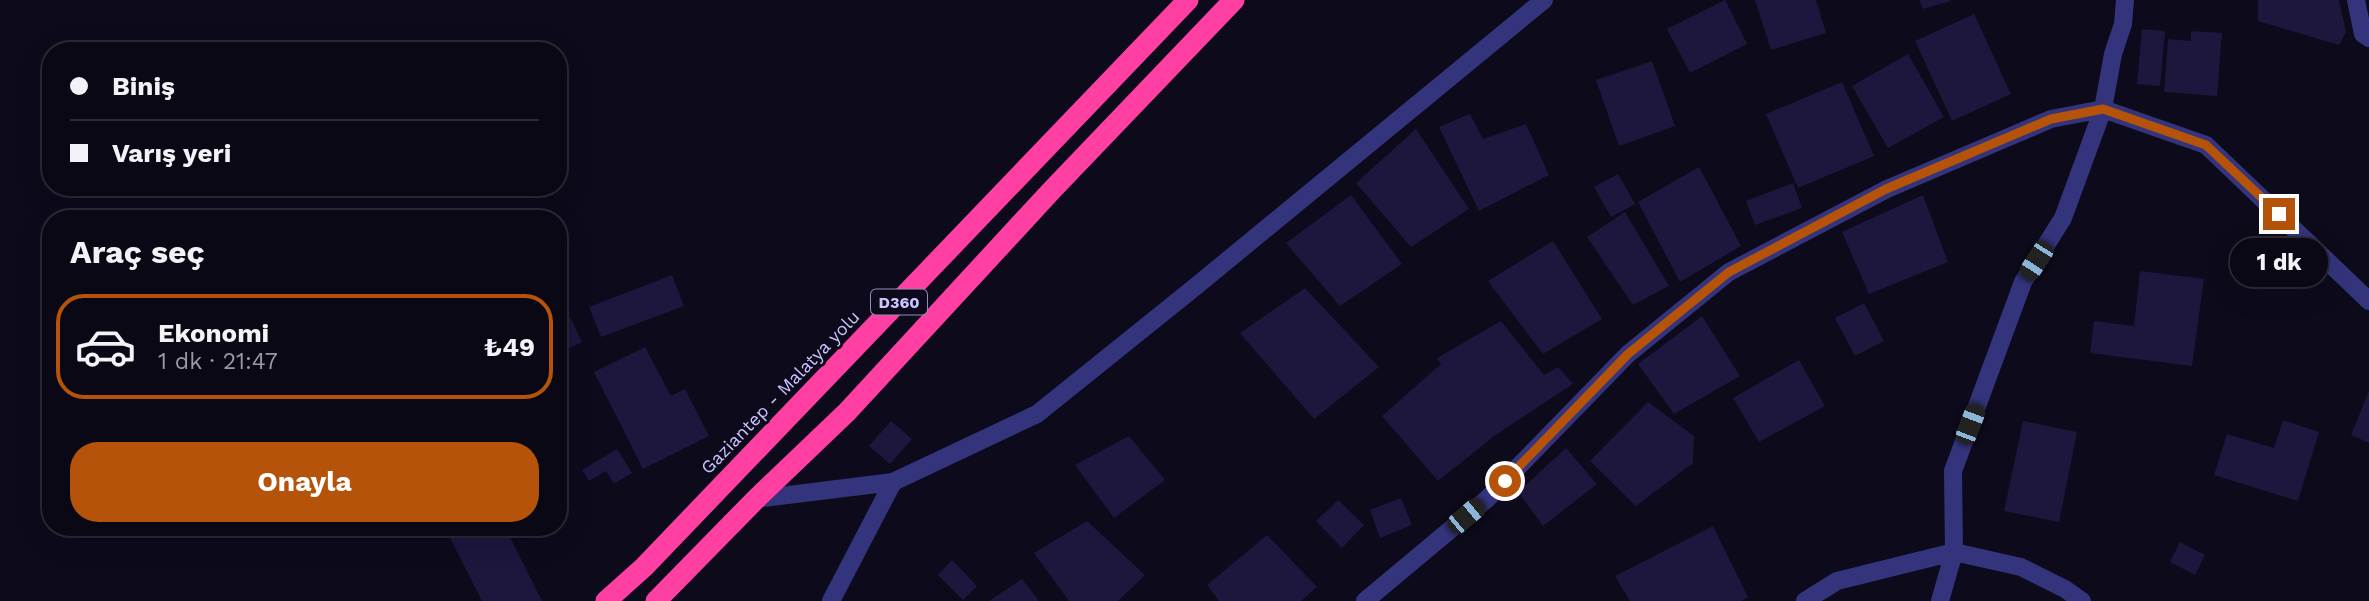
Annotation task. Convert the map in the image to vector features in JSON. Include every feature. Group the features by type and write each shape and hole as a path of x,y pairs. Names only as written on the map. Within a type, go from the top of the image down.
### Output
{"highway":[{"name":"Gaziantep - Malatya yolu","path":"606,601 644,567 1188,0"},
{"name":"D360","path":"656,601 756,499 847,412 1052,190 1234,0"}],"street":[{"path":"756,499 893,482 1037,414 1195,288 1544,0"},
{"path":"1940,601 1954,552 1953,471 2023,282 2063,218 2103,109 2113,54 2123,24 2125,0"},
{"path":"2356,0 2363,34 2369,38"},
{"path":"1364,601 1487,499 1628,354 1729,272 1886,189 2051,119 2103,109 2206,145 2369,301"},
{"path":"831,601 893,482"},
{"path":"1804,601 1837,581 1954,552 2021,567 2065,589 2082,601"}],"building":[{"path":"1725,0 1747,44 1690,73 1667,29"},
{"path":"1755,0 1816,0 1826,33 1771,50"},
{"path":"1919,0 1951,0 1951,1 1923,9"},
{"path":"2258,0 2339,0 2346,32 2339,45 2258,21"},
{"path":"1974,14 2011,94 1952,121 1915,41"},
{"path":"2142,29 2165,31 2160,86 2137,84"},
{"path":"2191,31 2222,33 2217,96 2164,92 2168,39 2191,41"},
{"path":"1908,54 1944,117 1888,148 1852,86"},
{"path":"1652,61 1675,126 1619,146 1596,80"},
{"path":"1842,82 1874,156 1798,188 1766,114"},
{"path":"1470,114 1483,139 1526,124 1549,175 1479,211 1439,127"},
{"path":"1416,129 1469,209 1411,247 1356,183"},
{"path":"1699,167 1741,246 1680,282 1638,202"},
{"path":"1618,174 1635,204 1611,217 1594,187"},
{"path":"1793,183 1802,208 1755,225 1746,201"},
{"path":"1351,195 1402,264 1340,306 1286,243"},
{"path":"1923,195 1948,262 1869,294 1842,232"},
{"path":"1625,212 1669,286 1633,305 1587,237"},
{"path":"1553,241 1602,319 1543,354 1488,281"},
{"path":"2140,271 2204,279 2192,366 2090,353 2094,321 2134,326"},
{"path":"672,275 684,306 601,337 589,307"},
{"path":"1305,288 1379,367 1314,419 1240,333"},
{"path":"1864,303 1884,341 1855,356 1835,318"},
{"path":"1702,316 1740,376 1674,414 1638,364"},
{"path":"570,317 582,342 567,350 567,318"},
{"path":"1501,321 1544,375 1558,367 1573,384 1497,434 1438,481 1382,416 1441,364 1437,358"},
{"path":"645,347 671,396 685,389 709,436 643,469 594,372"},
{"path":"1799,360 1825,406 1759,442 1733,398"},
{"path":"2369,391 2369,443 2351,435"},
{"path":"1648,402 1694,436 1693,463 1636,506 1590,461"},
{"path":"2283,420 2319,432 2298,501 2214,475 2227,434 2274,448"},
{"path":"891,421 912,439 890,464 869,446"},
{"path":"2023,421 2077,432 2059,522 2004,511"},
{"path":"1129,436 1165,480 1114,518 1075,465"},
{"path":"1566,448 1597,484 1543,526 1518,492"},
{"path":"617,449 632,473 614,484 606,471 589,481 582,470"},
{"path":"1401,498 1412,525 1380,538 1370,510"},
{"path":"1338,500 1364,525 1342,548 1316,521"},
{"path":"1087,521 1145,575 1118,601 1069,601 1034,553"},
{"path":"1713,526 1748,597 1742,601 1630,601 1615,576"},
{"path":"1267,535 1317,587 1301,601 1219,601 1207,585"},
{"path":"449,536 510,536 542,601 482,601"},
{"path":"2180,542 2205,555 2195,575 2170,562"},
{"path":"952,560 977,586 963,600 938,575"},
{"path":"1022,579 1039,601 989,601"}],"route":[{"path":"1505,481 1628,354 1729,272 1886,189 2051,119 2103,109 2206,145 2279,214"}]}
